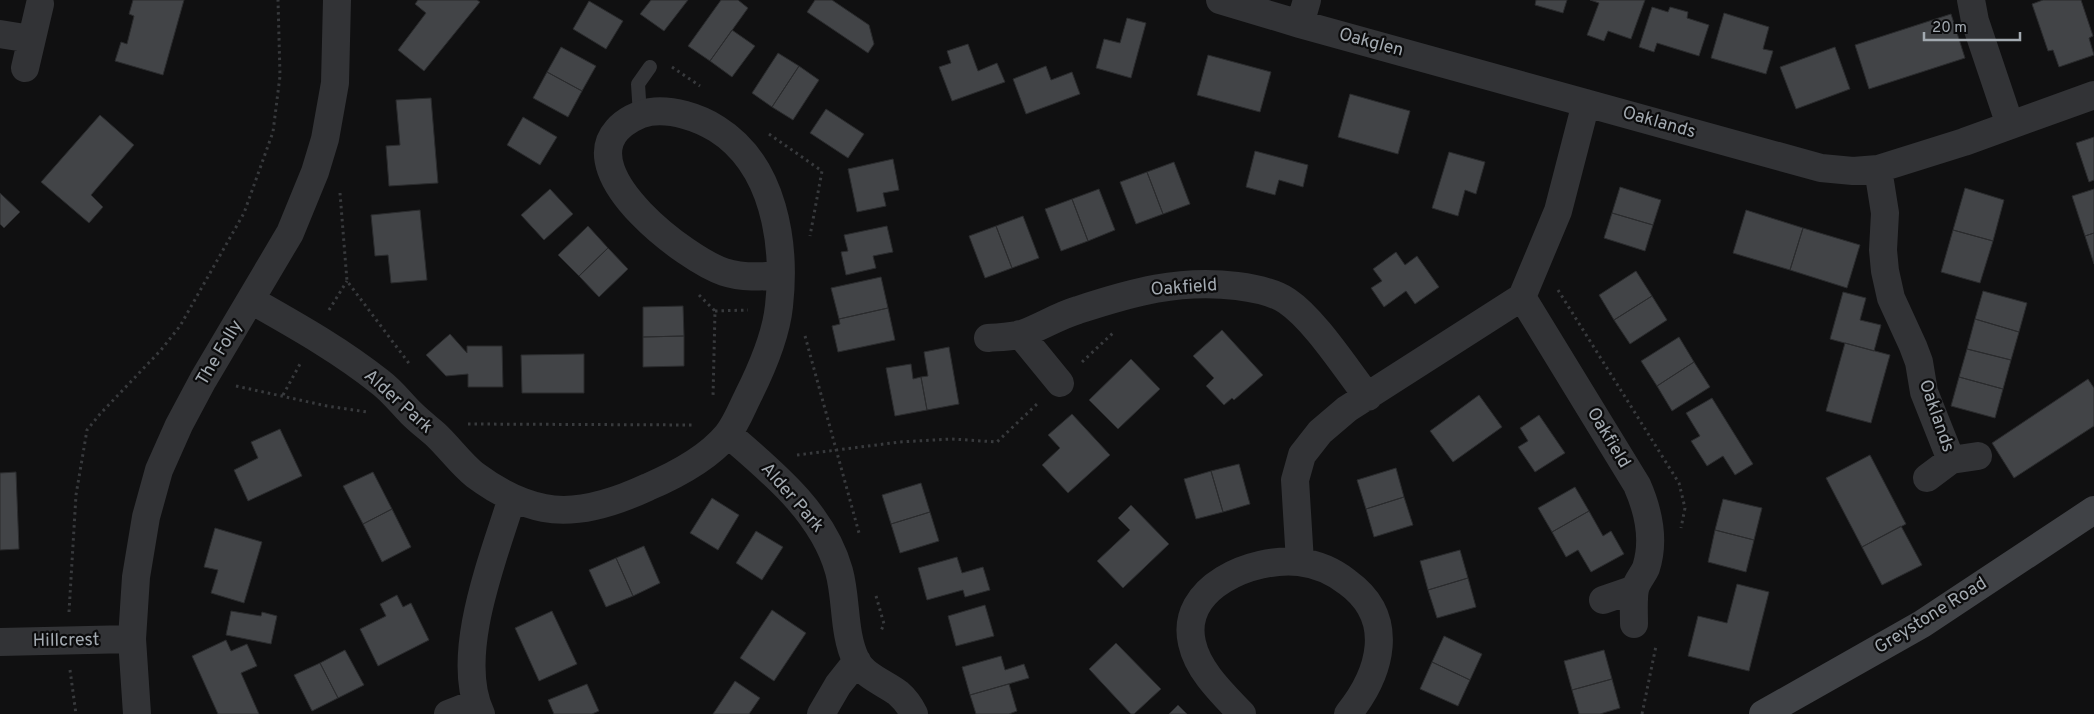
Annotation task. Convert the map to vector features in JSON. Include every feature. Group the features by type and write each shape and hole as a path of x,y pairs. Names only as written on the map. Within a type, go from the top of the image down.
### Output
{"main road":[{"name":"Greystone Road","path":"1763,714 1922,624 2094,511"}],"street":[{"name":"The Folly","path":"137,714 132,640 136,577 151,498 159,470 179,425 203,380 290,233 315,172 324,139 335,83 337,0"},
{"name":"Oakglen","path":"1220,0 1303,12 1443,63"},
{"path":"1971,0 1975,21 2010,125"},
{"path":"25,68 40,4"},
{"path":"0,34 32,39"},
{"name":"Oaklands","path":"1443,63 1821,168 1853,170 1878,169 1964,142 2094,95"},
{"path":"1300,562 1295,480 1302,455 1320,432 1347,409 1522,297 1558,211 1586,103"},
{"name":"Alder Park","path":"251,300 314,336 382,384 475,475 512,498 546,508 582,508 626,498 671,477 704,455 728,434 755,382 772,335 779,306 780,274 780,246 777,223 767,191 741,150 711,125 696,119 662,112 640,115 624,124 612,137 609,160 618,184 643,215 674,242 722,272 750,276 780,274"},
{"name":"Oaklands","path":"1878,169 1885,214 1883,250 1885,270 1891,298 1919,362 1924,392 1951,460"},
{"name":"Oakfield","path":"988,338 1020,334 1066,314 1132,293 1172,286 1212,283 1251,288 1286,300 1299,312 1313,326 1368,396"},
{"name":"Oakfield","path":"1522,297 1640,493 1649,520 1650,544 1646,568 1635,589 1634,624"},
{"path":"1020,334 1060,383"},
{"name":"Alder Park","path":"728,434 761,462 808,512 826,537 839,571 850,640 857,661"},
{"name":"Oaklands","path":"1927,478 1951,460 1978,456"},
{"path":"448,714 479,708 471,673 471,658 477,618 512,498"},
{"path":"1242,714 1216,685 1196,655 1190,634 1193,615 1209,589 1239,572 1273,562 1300,562 1329,570 1350,584 1366,600 1376,619 1380,641 1378,659 1358,701 1348,714"},
{"path":"1603,600 1635,589"},
{"name":"Hillcrest","path":"0,642 132,640"},
{"path":"821,714 838,685 857,661 869,673 898,694 914,714"}],"lane":[{"path":"640,115 638,84 650,67"}],"path":[{"path":"76,714 67,640 76,495 87,430 161,350 180,326 244,213 273,132 280,76 278,0"},
{"path":"339,184 347,281 413,368"},
{"path":"696,292 715,311 713,404 728,434"},
{"path":"761,462 781,456 900,442 952,439 997,442 1117,329"},
{"path":"804,332 861,542"},
{"path":"203,380 283,395 327,406 369,412"},
{"path":"434,433 455,424 693,425 728,434"},
{"path":"857,661 872,652 884,624 874,587"}],"building":[{"path":"133,0 184,0 163,75 115,61 121,42 127,44 134,16 129,14"},
{"path":"418,0 477,0 480,2 424,71 398,50 426,13 415,4"},
{"path":"651,0 688,0 664,31 640,14"},
{"path":"721,0 738,0 748,8 710,61 688,46"},
{"path":"815,0 832,0 869,25 874,44 868,53 807,12"},
{"path":"1536,0 1567,0 1563,13 1535,5"},
{"path":"1590,0 1645,0 1631,39 1608,31 1604,41 1587,35 1599,3"},
{"path":"2043,0 2081,0 2093,36 2089,38 2094,55 2059,67 2053,50 2048,51 2032,4"},
{"path":"589,1 623,21 606,49 573,29"},
{"path":"1652,7 1668,12 1670,7 1688,12 1687,18 1709,25 1699,56 1657,43 1654,52 1639,47"},
{"path":"1724,13 1769,27 1763,49 1773,51 1766,74 1711,58"},
{"path":"1951,14 1965,58 1869,89 1855,45"},
{"path":"1127,18 1146,23 1131,78 1096,68 1104,39 1120,43"},
{"path":"732,30 755,46 732,77 710,61"},
{"path":"968,44 978,71 997,63 1005,82 952,101 939,67 951,63 947,51"},
{"path":"561,47 596,66 582,91 547,72"},
{"path":"1835,47 1850,89 1796,109 1780,67"},
{"path":"778,53 799,66 772,107 752,93"},
{"path":"1208,55 1271,72 1260,112 1197,95"},
{"path":"799,66 819,80 793,120 772,107"},
{"path":"1046,66 1051,80 1072,72 1080,94 1026,114 1013,79"},
{"path":"547,72 582,91 568,117 533,98"},
{"path":"1350,94 1410,111 1398,154 1338,137"},
{"path":"431,98 438,183 389,186 386,146 400,145 396,100"},
{"path":"826,109 864,134 848,158 810,133"},
{"path":"100,115 134,145 91,195 103,207 89,223 41,182"},
{"path":"523,117 557,137 540,165 507,145"},
{"path":"2094,137 2094,180 2089,182 2076,143"},
{"path":"1255,151 1308,165 1303,187 1279,180 1275,195 1246,187"},
{"path":"1449,152 1485,162 1476,194 1465,190 1458,216 1432,208"},
{"path":"893,159 899,190 883,193 886,206 857,212 848,169"},
{"path":"1174,162 1190,204 1163,214 1147,172"},
{"path":"1147,172 1163,214 1136,224 1120,182"},
{"path":"1620,187 1661,200 1653,225 1612,213"},
{"path":"1965,188 2004,200 1993,241 1953,230"},
{"path":"550,189 573,214 544,240 521,215"},
{"path":"1099,189 1115,230 1088,241 1072,199"},
{"path":"2094,189 2094,233 2085,236 2072,196"},
{"path":"0,193 20,212 4,228 0,224"},
{"path":"1072,199 1088,241 1061,251 1045,209"},
{"path":"420,210 427,280 391,283 388,255 375,256 371,215"},
{"path":"1746,210 1803,228 1790,270 1733,253"},
{"path":"1612,213 1653,225 1645,251 1604,238"},
{"path":"1023,216 1039,258 1012,268 996,226"},
{"path":"588,226 608,248 579,276 558,255"},
{"path":"887,226 893,252 873,256 876,268 846,275 841,252 848,251 844,235"},
{"path":"996,226 1012,268 985,278 969,236"},
{"path":"1803,228 1860,245 1847,288 1790,270"},
{"path":"1953,230 1993,241 1980,283 1941,272"},
{"path":"2094,233 2094,264 2085,236"},
{"path":"608,248 628,269 599,297 579,276"},
{"path":"1396,252 1405,265 1417,256 1439,287 1415,304 1406,291 1384,307 1371,288 1382,281 1373,269"},
{"path":"1636,271 1652,296 1614,320 1599,295"},
{"path":"881,277 888,308 839,319 831,288"},
{"path":"1983,291 2027,303 2019,332 1975,319"},
{"path":"1843,292 1866,298 1860,320 1881,325 1874,351 1830,339"},
{"path":"1652,296 1667,320 1630,344 1614,320"},
{"path":"683,306 684,336 643,337 643,307"},
{"path":"888,308 895,340 838,352 832,326 840,324 839,319"},
{"path":"1975,319 2019,332 2011,360 1967,349"},
{"path":"1222,330 1263,375 1234,400 1232,398 1224,405 1206,386 1214,378 1193,356"},
{"path":"450,334 467,353 467,346 502,346 503,387 468,387 468,374 446,376 426,355"},
{"path":"684,336 684,366 643,367 643,337"},
{"path":"1679,337 1694,362 1657,386 1641,361"},
{"path":"1845,343 1890,355 1871,423 1826,411"},
{"path":"949,347 959,404 927,410 921,377 928,376 924,352"},
{"path":"1967,349 2011,360 2003,389 1959,377"},
{"path":"584,354 584,393 522,393 521,355"},
{"path":"1131,359 1160,389 1118,429 1089,400"},
{"path":"1694,362 1710,387 1672,411 1657,386"},
{"path":"911,364 913,379 921,377 927,410 895,416 886,368"},
{"path":"1959,377 2003,389 1995,418 1951,406"},
{"path":"2088,379 2094,388 2094,426 2014,478 1992,443"},
{"path":"1479,395 1502,427 1453,462 1430,431"},
{"path":"1712,398 1753,464 1735,475 1723,456 1707,466 1691,441 1700,436 1686,413"},
{"path":"1072,414 1110,455 1068,493 1042,465 1060,448 1048,435"},
{"path":"1539,415 1565,453 1535,472 1518,447 1528,441 1520,428"},
{"path":"280,429 302,476 248,501 234,470 258,458 251,442"},
{"path":"1870,455 1906,524 1862,547 1826,478"},
{"path":"1239,464 1250,504 1223,512 1211,471"},
{"path":"1396,468 1404,497 1366,509 1357,480"},
{"path":"1211,471 1223,512 1196,519 1184,479"},
{"path":"16,472 19,549 0,550 0,473"},
{"path":"373,472 392,509 363,524 343,486"},
{"path":"921,483 930,512 891,524 882,495"},
{"path":"1575,487 1589,511 1552,532 1538,508"},
{"path":"1404,497 1413,525 1374,537 1366,509"},
{"path":"712,498 739,515 718,550 690,533"},
{"path":"1723,499 1762,508 1754,540 1715,530"},
{"path":"1131,505 1169,544 1123,588 1097,561 1130,530 1118,518"},
{"path":"392,509 411,547 382,562 363,524"},
{"path":"1589,511 1603,536 1611,531 1624,554 1591,572 1578,550 1566,557 1552,532"},
{"path":"930,512 939,541 900,553 891,524"},
{"path":"1901,526 1922,565 1882,585 1862,547"},
{"path":"215,528 262,542 244,603 211,593 218,570 204,567"},
{"path":"1715,530 1754,540 1746,572 1708,562"},
{"path":"756,531 783,547 762,580 736,563"},
{"path":"644,546 660,583 633,596 616,558"},
{"path":"1460,550 1468,578 1428,590 1420,561"},
{"path":"957,557 962,573 983,567 990,590 965,597 963,590 927,600 918,568"},
{"path":"616,558 633,596 606,607 589,570"},
{"path":"1468,578 1476,607 1437,618 1428,590"},
{"path":"1737,584 1769,592 1749,671 1688,656 1698,616 1727,623"},
{"path":"397,595 403,607 411,603 429,640 378,666 360,629 386,616 380,604"},
{"path":"985,605 994,636 956,646 948,616"},
{"path":"772,610 806,633 774,681 740,658"},
{"path":"231,611 261,616 262,612 277,616 271,644 226,635"},
{"path":"552,611 577,664 539,681 515,628"},
{"path":"1444,636 1482,654 1470,680 1432,662"},
{"path":"226,640 231,651 247,644 257,666 241,673 259,714 218,714 192,656"},
{"path":"1116,643 1161,689 1134,714 1131,714 1089,669"},
{"path":"345,650 364,685 338,698 320,663"},
{"path":"1604,650 1612,679 1572,690 1564,661"},
{"path":"1001,656 1005,670 1024,664 1029,678 970,695 962,667"},
{"path":"1432,662 1470,680 1458,706 1420,689"},
{"path":"320,663 338,698 312,711 294,675"},
{"path":"1612,679 1620,708 1600,714 1579,714 1572,690"},
{"path":"735,681 760,698 749,714 713,714"},
{"path":"587,684 599,711 592,714 554,714 548,700"},
{"path":"1009,684 1017,711 1009,714 976,714 970,695"},
{"path":"1178,705 1187,714 1169,714"}]}
